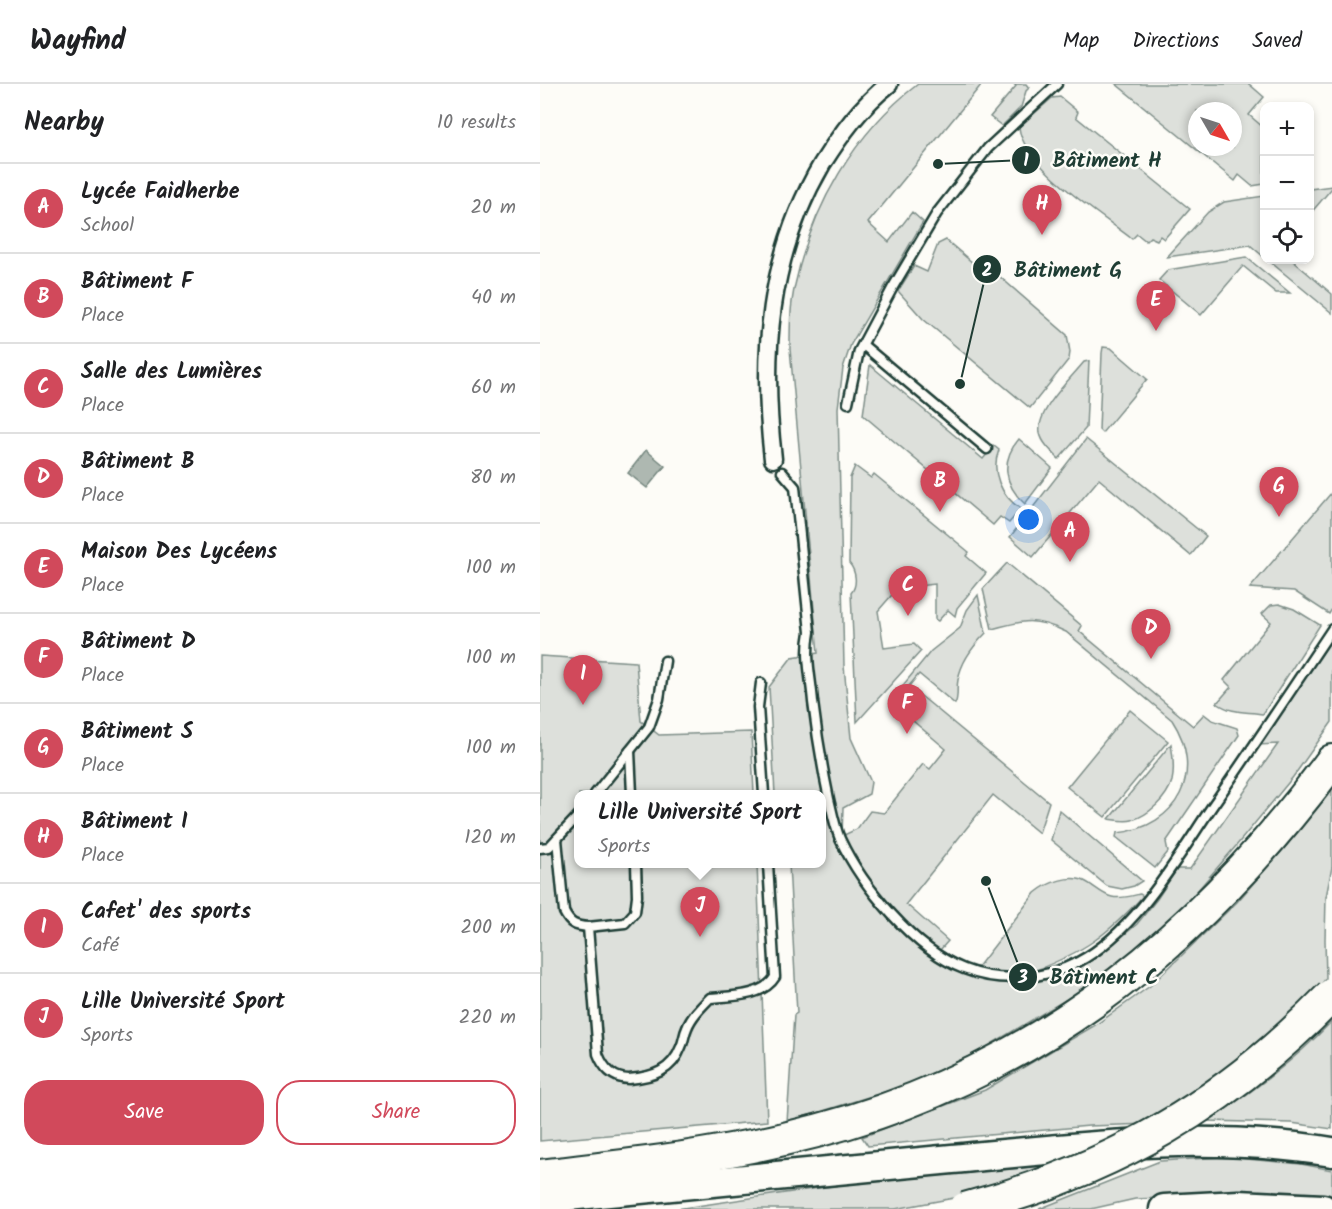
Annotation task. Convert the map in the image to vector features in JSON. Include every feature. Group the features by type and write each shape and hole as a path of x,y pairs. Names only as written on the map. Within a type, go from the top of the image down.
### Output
{"highway":[{"path":"540,1176 700,1155 796,1137 898,1106 987,1068 1083,1011 1176,936 1210,905 1258,852 1332,761"},
{"path":"965,1209 1061,1179 1095,1165 1152,1136 1250,1071 1332,995"},
{"path":"540,1199 1045,1150 1160,1142 1263,1144 1332,1152"},
{"path":"1164,1209 1239,1205 1323,1209"}],"street":[{"path":"778,466 767,384 774,288 788,234 815,176 850,123 889,84"}],"lane":[{"path":"848,403 859,351 893,287 937,213 988,148 1055,85"},
{"path":"862,345 987,449"},
{"path":"778,466 795,487 810,633 807,668 819,753 839,838 876,896 903,926 936,954 964,969 993,976 1023,978 1050,972 1077,963 1122,928 1178,856 1332,629"},
{"path":"599,790 649,727 659,699 665,661"},
{"path":"761,684 758,707 764,790"},
{"path":"630,751 632,790"},
{"path":"540,848 549,847 574,820"},
{"path":"557,839 564,912 568,921 575,926 625,923 635,912 636,868"},
{"path":"588,927 598,1054 610,1073 624,1079 644,1078 661,1072 672,1064 681,1048 687,1027 710,998 747,995 770,985 775,977 768,868"}],"shaded area":[{"path":"918,84 982,84 868,223 889,242 912,212 923,222 851,344 843,368 838,408 844,666 851,738 871,782 869,794 843,808 842,836 857,829 870,811 884,813 923,764 930,769 946,749 906,715 909,710 895,699 895,695 931,651 960,628 967,610 978,595 986,633 972,649 962,667 955,704 919,674 909,686 1049,802 1039,833 993,795 906,904 948,941 940,950 966,966 978,967 1035,893 1060,880 1082,880 1112,897 1140,894 1143,896 1118,922 1094,941 1034,971 1034,976 1053,978 1099,956 1137,924 1177,869 1190,869 1278,744 1258,745 1332,639 1332,722 1293,777 1185,905 1154,934 1092,984 978,1052 904,1086 787,1122 794,1015 797,1013 789,868 826,868 826,790 775,790 769,687 792,657 818,653 790,349 792,301 812,228 825,200 855,149 895,104"},
{"path":"1014,84 1026,84 1029,88 1021,107 1002,126 990,117 1016,86"},
{"path":"1116,84 1249,84 1264,97 1249,115 1260,125 1260,185 1252,186 1239,175 1235,181 1204,156 1242,156 1242,102 1188,102 1188,143"},
{"path":"1060,97 1078,112 1076,117 1190,209 1164,239 1160,236 1157,240 1150,237 1146,241 1137,234 1132,239 1066,189 1034,157 1024,142 1019,127 1052,98"},
{"path":"1332,186 1314,209 1314,188"},
{"path":"1260,197 1260,254 1250,245 1167,257 1208,212 1224,202"},
{"path":"946,240 987,275 992,270 1067,335 1069,359 1030,408 923,319 898,291 914,266 927,272 938,244"},
{"path":"1246,257 1290,293 1276,293 1243,266 1201,315 1159,280 1168,270"},
{"path":"1273,264 1297,264 1332,294 1332,313"},
{"path":"1103,347 1111,348 1147,379 1102,433 1099,430"},
{"path":"1089,361 1086,428 1059,459 1043,440 1040,424 1056,395 1084,362"},
{"path":"870,365 983,459 994,446 999,450 996,467 999,483 1008,497 1021,509 1009,523 1000,517 993,525 863,415"},
{"path":"1019,439 1052,468 1025,504 1013,489 1007,473 1009,456"},
{"path":"1086,439 1206,536 1192,554 1190,555 1099,479 1033,557 1010,537"},
{"path":"646,450 665,466 647,488 628,473"},
{"path":"855,466 871,478 874,474 969,552 966,556 986,573 957,608 955,616 948,610 938,621 935,619 935,584 898,588 878,611 884,648 914,644 921,651 857,722 851,593 855,586 855,578 849,563 850,478"},
{"path":"1332,492 1332,609 1329,614 1294,591 1250,588"},
{"path":"1007,563 1082,626 1079,631 1193,726 1204,714 1212,720 1237,728 1239,735 1166,842 1168,852 1155,868 1116,837 1117,833 1138,829 1156,820 1170,808 1180,794 1186,777 1186,759 1182,740 1172,720 1066,632 1037,622 1021,622 992,629 983,589"},
{"path":"1279,604 1294,609 1320,625 1263,714 1234,711 1223,707 1217,703 1231,687 1224,680 1271,622 1262,614 1271,605"},
{"path":"540,656 636,662 641,721 659,735 751,732 754,790 574,790 574,868 757,868 767,1121 540,1141"},
{"path":"1130,710 1168,741 1105,817 1067,787"},
{"path":"1171,744 1173,776 1170,787 1162,799 1138,818 1124,821 1109,819"},
{"path":"1332,788 1332,867 1326,897 1326,978 1315,993 1215,1081 1150,1124 1089,1126 868,1146 862,1137 985,1090 1097,1024 1150,986 1237,902 1287,845"},
{"path":"1059,810 1142,881 1122,889 1107,886 1051,840"},
{"path":"1331,1022 1332,1129 1291,1123 1209,1121 1273,1074"},
{"path":"1225,1157 1301,1164 1332,1170 1332,1198 1269,1194 1135,1199 1091,1209 1039,1209 1160,1161"},
{"path":"1061,1164 970,1195 895,1209 676,1209 839,1185"}],"place":[{"name":"Bâtiment H","path":"938,164"},
{"name":"Bâtiment I","path":"1042,235"},
{"name":"Maison Des Lycéens","path":"1156,331"},
{"name":"Bâtiment G","path":"960,384"},
{"name":"Bâtiment F","path":"940,512"},
{"name":"Bâtiment S","path":"1279,517"},
{"name":"Lycée Faidherbe","path":"1070,562"},
{"name":"Salle des Lumières","path":"908,616"},
{"name":"Bâtiment B","path":"1151,659"},
{"name":"Cafet' des sports","path":"583,705"},
{"name":"Bâtiment D","path":"907,734"},
{"name":"Bâtiment C","path":"986,881"},
{"name":"Lille Université Sport","path":"700,937"}]}
